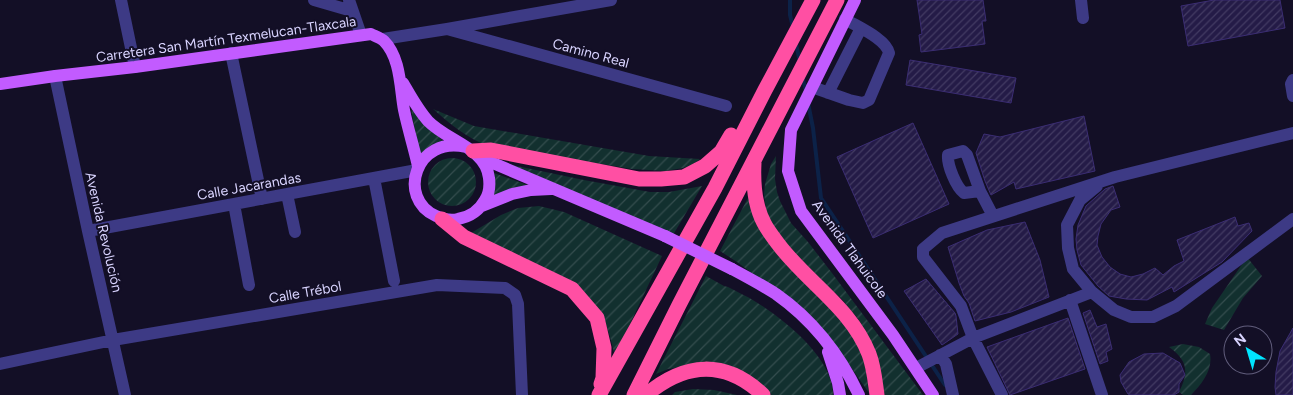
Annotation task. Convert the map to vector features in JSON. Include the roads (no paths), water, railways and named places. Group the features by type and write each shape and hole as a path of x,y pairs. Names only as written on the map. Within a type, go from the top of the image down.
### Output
{"highway":[{"path":"598,395 715,188 764,90 813,0"},
{"path":"634,395 678,305 837,0"},
{"path":"473,152 491,150 639,179 661,180 684,177 705,166 722,152 744,114 764,90"},
{"path":"754,159 756,195 764,224 796,265 841,310 857,331 873,365 877,395"},
{"path":"442,219 464,237 572,289 597,318 604,348 603,378 598,395"},
{"path":"646,395 659,385 681,373 701,369 734,374 744,379 763,395"}],"main road":[{"name":"Avenida Tlahuicole","path":"855,0 790,130 788,171 801,211 894,335 933,395"},
{"name":"Carretera San Martín Texmelucan-Tlaxcala","path":"0,84 361,35 371,34 383,39"},
{"path":"383,39 390,49 401,80 404,110 418,168"},
{"path":"401,80 428,121 473,152 486,165 490,182 489,190 482,206"},
{"path":"556,189 531,190 512,194 482,206 464,218 453,220 442,219 433,215 425,208 419,200 415,180 418,168 428,154 435,149 450,145 473,152 665,236 732,269 776,294 802,315 820,333 837,356 859,395"},
{"path":"820,333 830,358 840,395"}],"street":[{"path":"122,0 135,67"},
{"path":"314,0 351,5 361,35"},
{"path":"383,39 611,0"},
{"path":"1081,0 1083,18"},
{"path":"812,87 863,103 870,100 889,53 888,47 876,37 845,19"},
{"path":"828,93 861,28"},
{"name":"Camino Real","path":"447,29 726,106"},
{"path":"231,54 262,199"},
{"name":"Avenida Revolución","path":"55,76 125,395"},
{"path":"1293,80 1291,84 1293,96"},
{"path":"1002,395 973,338 961,306 923,258 923,249 942,233 1102,181 1293,132"},
{"name":"Calle Jacarandas","path":"88,231 374,178 418,168"},
{"path":"374,178 394,281"},
{"path":"1102,181 1080,200 1066,226 1068,248 1073,269 1092,292 1114,310 1131,317 1153,317 1176,306 1293,219"},
{"path":"980,191 993,216"},
{"path":"287,194 295,232"},
{"path":"234,204 249,285"},
{"name":"Calle Trébol","path":"0,364 113,340 437,284 505,288 515,295 518,304 522,395"},
{"path":"916,368 973,338 1092,292"},
{"path":"1070,300 1102,395"},
{"path":"940,356 946,364 953,395"}],"waterway":[{"path":"790,0 790,15 793,27"},
{"path":"796,44 800,62"},
{"path":"802,76 806,91"},
{"path":"808,103 813,128 821,198 945,385"}]}
